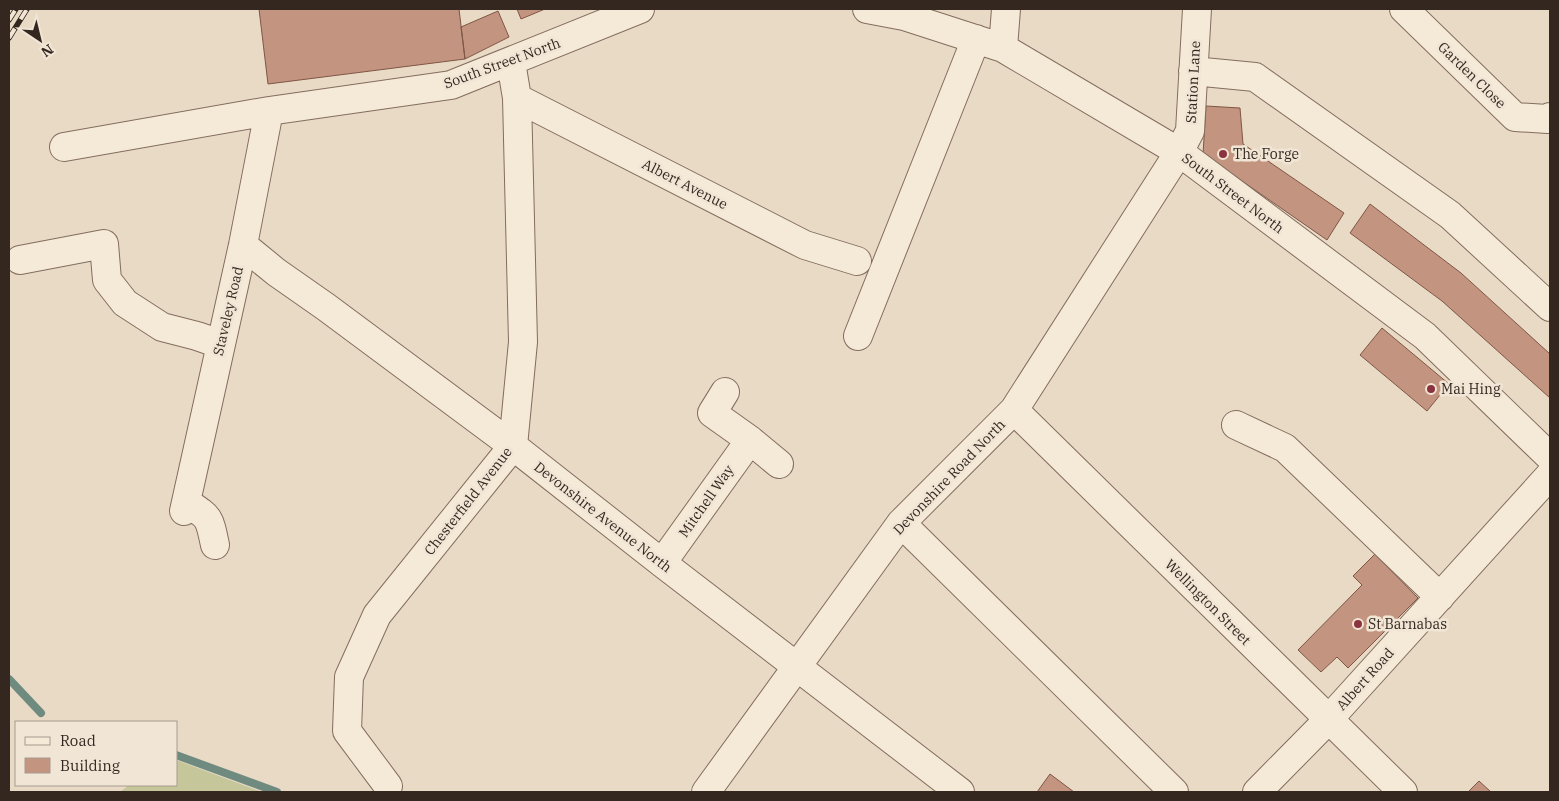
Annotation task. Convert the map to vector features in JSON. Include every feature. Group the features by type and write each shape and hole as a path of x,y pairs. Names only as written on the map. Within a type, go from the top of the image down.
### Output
{"street":[{"name":"South Street North","path":"64,147 269,111 452,85 640,9"},
{"name":"South Street North","path":"867,9 904,16 1004,48 1179,152 1425,336 1550,457"},
{"path":"1004,48 1006,9"},
{"name":"Station Lane","path":"1179,152 1190,131 1197,9"},
{"name":"Garden Close","path":"1404,9 1515,117 1548,119 1550,117"},
{"path":"858,336 976,39"},
{"name":"Chesterfield Avenue","path":"388,786 347,731 349,677 378,615 513,446 524,342 517,98 511,62"},
{"path":"1193,70 1255,76 1450,215 1550,307"},
{"name":"Albert Avenue","path":"517,98 805,245 857,261"},
{"name":"Staveley Road","path":"215,544 206,515 185,506 243,245 269,111"},
{"name":"Devonshire Road North","path":"706,792 901,523 1014,410 1179,152"},
{"path":"20,260 104,244 108,280 126,303 162,327 220,344"},
{"name":"Devonshire Avenue North","path":"243,245 276,272 513,446 960,792"},
{"path":"725,392 712,412 780,464"},
{"name":"Wellington Street","path":"1014,410 1403,792"},
{"path":"1236,425 1285,448 1440,597"},
{"name":"Mitchell Way","path":"662,563 750,440"},
{"name":"Albert Road","path":"1257,792 1328,720 1550,475"},
{"path":"901,523 1174,792"}],"green space":[{"path":"178,761 262,792 120,792 128,786 178,786"}],"building":[{"path":"259,9 459,9 465,59 268,84"},
{"path":"517,9 545,9 521,19"},
{"path":"498,11 509,37 465,59 461,27"},
{"path":"1206,106 1240,108 1243,144 1344,213 1327,240 1203,154"},
{"path":"1370,204 1461,273 1550,354 1550,398 1442,301 1350,233"},
{"path":"1382,328 1449,384 1427,411 1360,355"},
{"name":"St Barnabas","path":"1375,554 1418,598 1348,668 1337,657 1321,672 1298,650 1362,585 1353,576"},
{"path":"1050,774 1074,792 1037,792"},
{"path":"1479,781 1491,792 1468,792"}],"waterway":[{"path":"9,679 41,713"},
{"path":"178,756 277,792"}],"railway":[{"path":"9,20 16,9"},
{"path":"9,38 27,9"}],"place":[{"name":"The Forge","path":"1223,154"},
{"name":"Mai Hing","path":"1431,389"},
{"name":"St Barnabas","path":"1358,624"}]}
